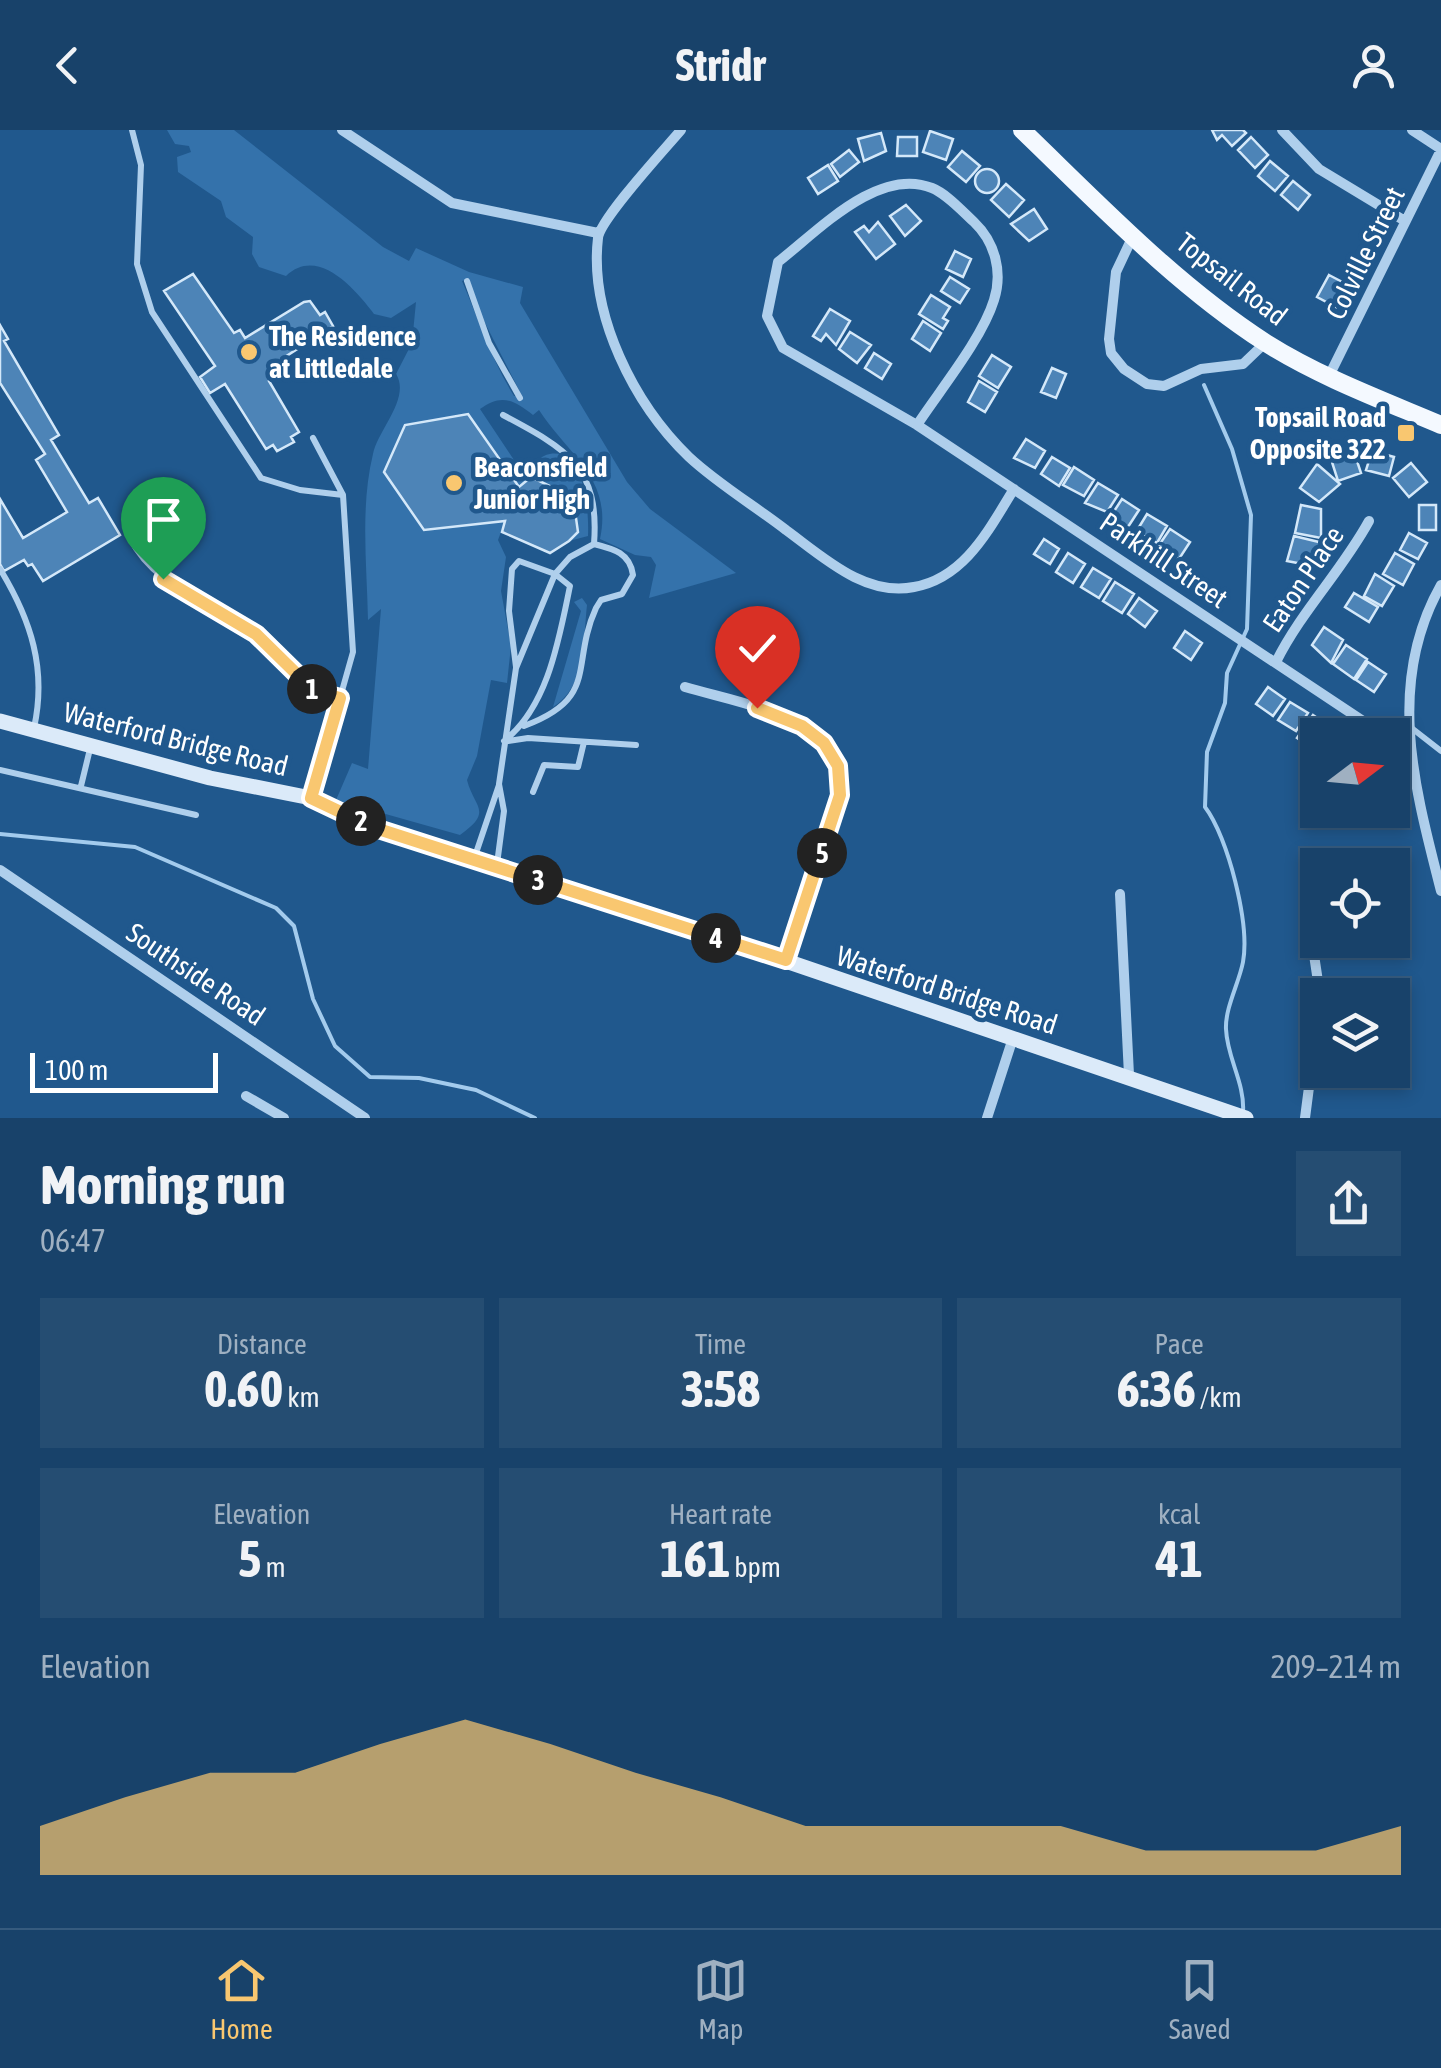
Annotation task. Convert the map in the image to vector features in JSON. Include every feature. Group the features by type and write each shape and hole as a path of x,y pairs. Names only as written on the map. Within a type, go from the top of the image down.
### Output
{"main road":[{"name":"Topsail Road","path":"1022,130 1224,313 1266,342 1329,376 1439,419"},
{"name":"Waterford Bridge Road","path":"0,721 210,778 311,798 372,827 786,960 1246,1118"}],"street":[{"path":"342,130 452,203 598,233"},
{"path":"680,130 598,233 601,311 661,426 690,458 842,572 881,588 912,588 946,575 974,550 1014,489"},
{"path":"1282,130 1319,170 1405,221"},
{"path":"1412,130 1441,150"},
{"name":"Colville Street","path":"1329,376 1441,150"},
{"name":"Parkhill Street","path":"918,426 990,312 997,275 993,248 983,231 935,188 906,184 881,188 778,262 767,316 783,348 918,426 1359,718"},
{"path":"1134,235 1116,272 1109,346 1132,376 1146,384 1164,386 1202,369 1243,364 1266,342"},
{"name":"Eaton Place","path":"1276,662 1298,618 1349,557 1369,521"},
{"path":"1409,718 1417,652 1441,585"},
{"path":"685,687 802,726 824,743 838,766 840,795 786,960"},
{"path":"1410,759 1441,891"},
{"name":"Southside Road","path":"0,870 365,1118"},
{"path":"1120,894 1129,1075"},
{"path":"986,1118 1013,1038"},
{"path":"1306,1118 1310,1088"},
{"path":"246,1096 284,1118"}],"lane":[{"path":"132,130 141,165 137,264 152,312 261,478 300,490 343,495"},
{"path":"468,281 489,343 520,398"},
{"path":"504,415 578,464 594,500 594,544"},
{"path":"311,798 353,652 343,495 313,438"},
{"path":"130,538 139,556 163,579 256,634 314,691 340,698"},
{"path":"474,860 500,784 516,668 555,574 570,557 594,544 622,554 631,563 630,586 622,594 601,600 596,608 584,668 569,702 523,726"},
{"path":"504,742 533,714 570,586 555,574 519,561 512,569 509,611 516,668"},
{"path":"0,569 20,606 42,674 34,729"},
{"path":"1410,728 1441,751"},
{"path":"504,742 528,738 636,744"},
{"path":"533,792 544,765 578,767 584,742"},
{"path":"81,786 91,744"},
{"path":"0,770 196,815"},
{"path":"496,867 504,811 500,784"}],"shaded area":[{"path":"167,130 234,130 383,247 409,261 416,248 469,272 523,287 520,303 627,482 650,509 736,573 649,598 656,565 651,557 635,555 600,539 600,499 594,483 539,410 533,415 513,402 501,400 480,409 522,472 550,454 571,461 583,485 588,536 569,541 578,531 573,497 531,477 519,487 468,414 405,425 384,472 424,529 505,521 498,540 506,557 501,591 511,646 507,683 491,680 477,756 467,780 479,814 460,835 336,800 352,763 368,769 381,609 368,620 365,537 369,474 376,445 397,404 400,383 396,374 412,343 416,302 391,318 374,314 346,283 323,268 298,268 286,276 259,267 252,254 253,237 226,217 221,201 178,172 177,157 191,152 189,146 175,144","holes":["469,279 482,317 522,396 514,396 506,382 462,281"]},
{"path":"582,598 587,605 581,662 572,688 553,707 581,611 574,602"}],"building":[{"path":"1212,130 1246,133 1232,146 1222,135 1217,140"},
{"path":"930,131 953,139 946,160 923,152"},
{"path":"881,133 886,151 864,161 858,139"},
{"path":"898,137 917,137 917,156 897,156"},
{"path":"1251,137 1268,155 1255,168 1238,150"},
{"path":"849,150 859,162 840,177 831,164"},
{"path":"962,151 980,166 966,182 948,167"},
{"path":"1270,161 1288,176 1275,191 1258,176"},
{"path":"828,165 838,181 818,194 808,178"},
{"path":"987,169 996,172 996,190 987,193 978,190 975,181 978,172"},
{"path":"1293,181 1310,195 1298,210 1281,195"},
{"path":"1006,184 1024,200 1009,217 991,200"},
{"path":"906,205 921,221 905,236 890,216"},
{"path":"1034,209 1047,229 1029,241 1011,224"},
{"path":"878,222 895,244 876,259 855,232 864,226 869,232"},
{"path":"955,251 971,259 963,277 946,269"},
{"name":"The Residence at Littledale","path":"193,274 234,333 240,330 245,338 304,302 310,301 320,315 325,312 333,326 271,366 276,376 269,381 299,432 291,437 294,442 277,451 273,445 266,449 225,384 210,393 200,377 215,366 164,291"},
{"path":"1329,275 1348,285 1336,307 1317,297"},
{"path":"950,277 969,289 960,303 941,291"},
{"path":"931,295 950,307 943,318 948,321 943,329 919,314"},
{"path":"830,309 850,321 836,345 826,334 821,341 813,336"},
{"path":"923,321 941,333 930,351 912,339"},
{"path":"0,325 8,339 4,341 59,435 51,440 89,503 98,498 120,535 43,581 32,564 28,566 24,560 4,571 0,564 0,499 23,538 67,512 36,460 45,454 0,383"},
{"path":"850,332 871,345 857,363 839,349"},
{"path":"874,353 891,364 882,379 865,368"},
{"path":"992,355 1011,367 998,388 979,376"},
{"path":"1052,368 1066,374 1056,398 1041,392"},
{"path":"979,381 997,392 985,412 968,402"},
{"name":"Beaconsfield Junior High","path":"468,414 519,487 531,477 573,497 578,532 569,541 550,553 502,532 505,521 424,530 384,472 405,425"},
{"path":"1026,439 1045,451 1035,468 1014,458"},
{"path":"1372,451 1394,457 1389,476 1366,470"},
{"path":"1354,452 1361,473 1338,481 1331,459"},
{"path":"1052,457 1070,468 1059,486 1041,474"},
{"path":"1411,463 1427,482 1409,497 1393,478"},
{"path":"1317,464 1340,484 1319,502 1300,488"},
{"path":"1074,467 1094,480 1084,496 1063,485"},
{"path":"1098,483 1118,495 1107,512 1085,503"},
{"path":"1122,499 1139,510 1126,530 1109,519"},
{"path":"1301,505 1321,509 1321,538 1295,533"},
{"path":"1419,505 1436,505 1436,530 1419,530"},
{"path":"1147,514 1167,526 1157,543 1136,532"},
{"path":"1170,529 1190,542 1179,559 1157,548"},
{"path":"1409,533 1427,543 1418,559 1400,550"},
{"path":"1294,536 1323,543 1319,558 1313,556 1313,566 1287,561"},
{"path":"1044,539 1059,549 1050,564 1034,554"},
{"path":"1068,553 1085,564 1073,583 1056,572"},
{"path":"1395,553 1414,564 1403,585 1383,574"},
{"path":"1093,568 1111,579 1099,598 1081,587"},
{"path":"1375,574 1394,586 1382,606 1364,596"},
{"path":"1115,582 1134,594 1122,613 1103,601"},
{"path":"1354,593 1378,607 1369,622 1345,607"},
{"path":"1139,598 1157,611 1145,627 1128,614"},
{"path":"1324,627 1343,640 1331,663 1312,645"},
{"path":"1185,631 1202,643 1191,660 1174,648"},
{"path":"1346,645 1367,659 1354,679 1333,664"},
{"path":"1368,662 1386,674 1374,692 1356,680"},
{"path":"1268,687 1285,699 1273,716 1256,704"},
{"path":"1290,702 1308,713 1300,718 1296,731 1278,720"}],"waterway":[{"path":"1204,385 1232,449 1251,515 1247,629 1227,673 1225,703 1207,752 1205,807 1229,859 1243,926 1243,962 1226,1029 1243,1112"},
{"path":"0,834 135,847 276,908 294,926 313,999 335,1046 370,1077 419,1078 476,1090 535,1118"}],"place":[{"name":"The Residence at Littledale","path":"249,352"},
{"name":"Topsail Road Opposite 322","path":"1406,433"},
{"name":"Beaconsfield Junior High","path":"454,483"}],"route":[{"path":"163,579 256,634 314,691 340,698 311,798 372,827 786,960 840,795 838,766 824,743 802,726 757,708"}]}
